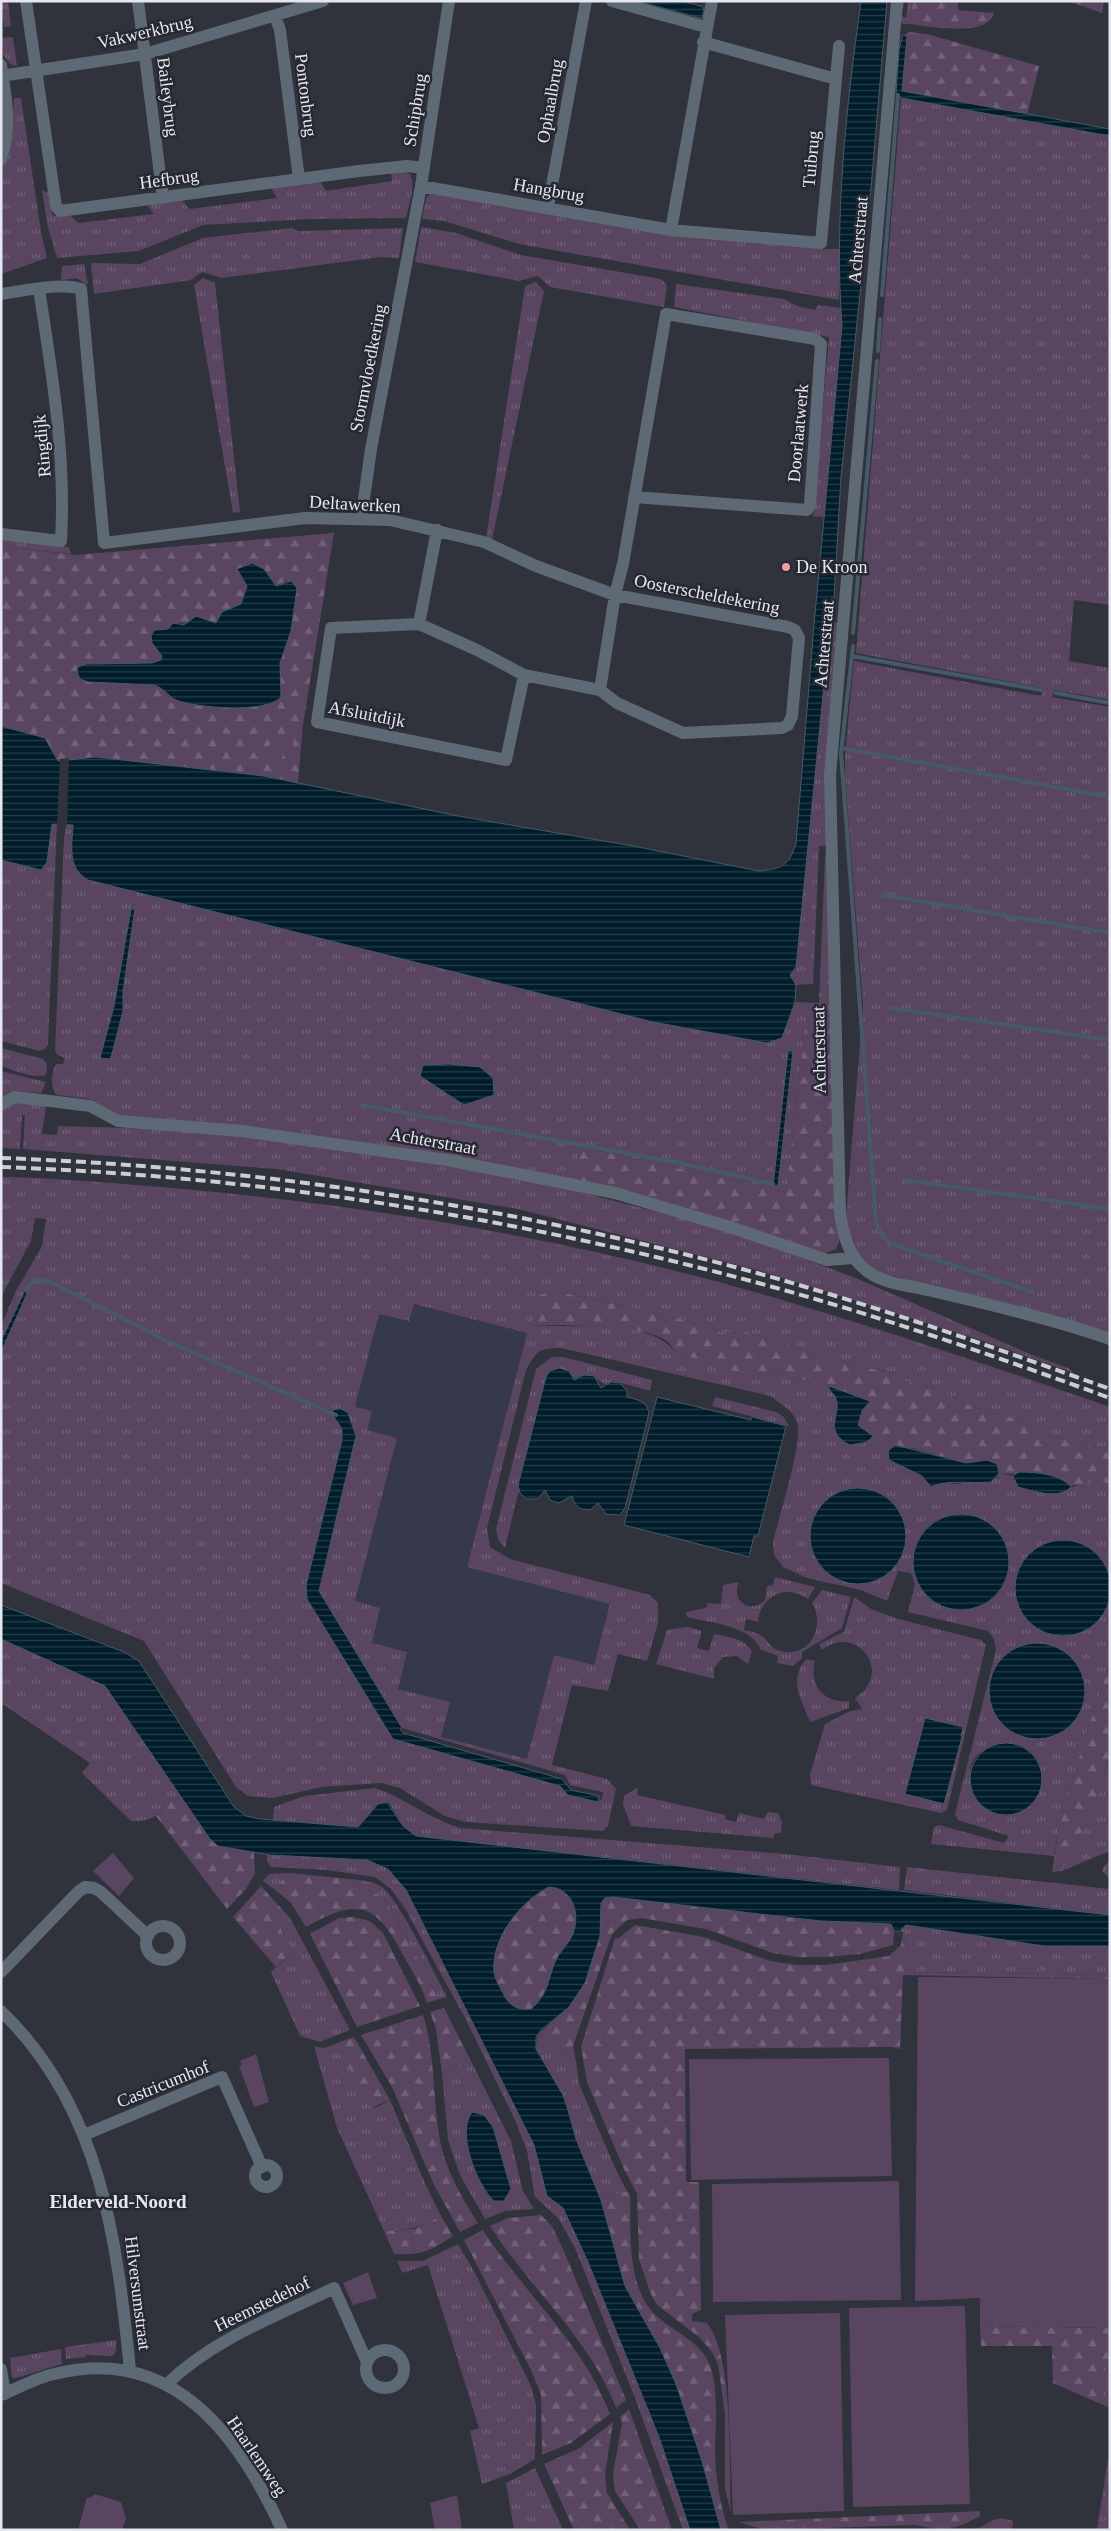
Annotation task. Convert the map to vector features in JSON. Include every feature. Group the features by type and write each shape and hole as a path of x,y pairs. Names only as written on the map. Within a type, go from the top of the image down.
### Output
{"street":[{"path":"26,1 37,72"},
{"name":"Baileybrug","path":"138,1 162,198"},
{"name":"Vakwerkbrug","path":"2,72 37,72 145,54 323,1"},
{"name":"Schipbrug","path":"413,223 424,168 449,1"},
{"name":"Ophaalbrug","path":"548,207 586,1"},
{"path":"612,1 706,27"},
{"path":"671,230 703,42 712,1"},
{"name":"Achterstraat","path":"897,1 830,774 840,1214 844,1239 854,1258 872,1275 893,1283 930,1290 1110,1339"},
{"name":"Pontonbrug","path":"275,16 280,30 298,179"},
{"path":"703,42 836,79"},
{"name":"Tuibrug","path":"821,244 839,46"},
{"path":"1,159 8,123 2,72"},
{"name":"Hefbrug","path":"37,72 56,206 60,211 407,166 424,168"},
{"name":"Hangbrug","path":"421,186 671,230 821,244"},
{"name":"Stormvloedkering","path":"361,520 371,449 413,223"},
{"name":"Deltawerken","path":"39,290 74,286 81,289 104,543 305,518 390,520 484,542 544,569 615,594"},
{"path":"1,294 39,290"},
{"name":"Ringdijk","path":"1,534 61,541 63,503 61,448 39,290"},
{"name":"Doorlaatwerk","path":"666,314 815,339 822,344 810,505 802,510 634,497 666,314"},
{"path":"600,690 615,594 623,564 634,497"},
{"path":"419,624 437,530"},
{"name":"Oosterscheldekering","path":"600,690 617,703 683,734 782,728 788,725 792,716 799,638 795,630 615,594"},
{"name":"Afsluitdijk","path":"524,675 506,760 316,722 330,628 419,624 477,650 524,675 600,690"},
{"name":"Achterstraat","path":"1,1105 14,1098 58,1102 90,1106 118,1121 242,1131 447,1160 615,1193 733,1228 827,1260 854,1258"},
{"path":"1,1972 68,1902 85,1887 94,1888 101,1892 148,1936"},
{"name":"Hilversumstraat","path":"1,2011 30,2042 64,2091 92,2157 112,2226 123,2299 130,2370"},
{"name":"Castricumhof","path":"84,2135 222,2077 262,2166"},
{"name":"Heemstedehof","path":"167,2384 190,2362 214,2347 334,2288 367,2362"},
{"name":"Haarlemweg","path":"3,2394 53,2374 68,2371 102,2368 130,2370 157,2378 199,2408 224,2434 255,2479 282,2530"},
{"path":"1,2369 3,2394"}],"shaded area":[{"path":"636,1 683,1 703,7 704,12 701,18"},
{"path":"861,1 887,1 871,188 841,477 834,598 831,599 829,606 822,612 830,625 796,967 790,975 796,985 795,1002 782,1038 767,1043 653,1022 88,880 77,869 72,856 73,825 52,824 47,862 41,870 1,860 1,726 45,738 58,761 96,757 264,776 458,816 633,846 759,871 774,869 784,865 796,843 842,326 839,245 843,163"},
{"path":"903,34 907,37 902,91 1110,129 1110,136 901,98 896,94 899,50"},
{"path":"252,563 264,569 276,586 291,581 297,588 291,631 280,663 281,697 261,706 247,708 214,707 176,700 154,685 88,682 80,679 77,672 78,667 86,664 152,663 161,660 162,656 152,643 151,635 155,630 168,629 173,623 184,625 196,616 216,623 222,612 241,604 247,586 237,569"},
{"path":"135,908 123,991 123,1011 110,1059 100,1058 114,1006 131,909"},
{"path":"788,1051 793,1051 778,1186 773,1186"},
{"path":"449,1064 480,1067 493,1078 494,1095 464,1105 420,1076 423,1065"},
{"path":"28,1284 26,1296 1,1352 1,1341"},
{"path":"413,1304 527,1333 467,1567 610,1604 594,1665 554,1655 527,1760 440,1737 449,1702 398,1689 372,1643 355,1601 397,1438 367,1430 355,1407 379,1314"},
{"path":"559,1368 569,1371 574,1380 584,1375 594,1376 601,1388 611,1382 620,1383 627,1391 627,1397 641,1401 648,1409 649,1413 625,1508 620,1515 606,1514 598,1503 590,1510 580,1508 576,1505 572,1496 559,1503 550,1500 545,1490 538,1499 526,1499 520,1493 518,1485 546,1377 550,1371"},
{"path":"829,1386 870,1401 862,1411 858,1425 873,1436 867,1442 850,1445 840,1439 834,1425 837,1403 835,1396 829,1390"},
{"path":"657,1397 751,1420 752,1417 786,1426 758,1536 754,1536 749,1557 624,1525"},
{"path":"340,1408 348,1413 356,1436 319,1591 402,1728 400,1729 403,1733 562,1779 571,1790 599,1796 598,1802 568,1795 560,1786 393,1739 307,1599 306,1585 342,1440 342,1429 332,1414 333,1410"},
{"path":"895,1445 966,1463 987,1460 997,1464 999,1473 991,1482 951,1482 931,1487 922,1476 889,1460 888,1451"},
{"path":"1019,1472 1040,1473 1061,1479 1071,1487 1066,1491 1053,1494 1018,1487 1013,1476"},
{"path":"858,1488 876,1492 892,1502 902,1518 906,1536 902,1554 892,1570 876,1580 858,1584 840,1580 824,1570 814,1554 810,1536 814,1518 824,1502 840,1492"},
{"path":"961,1514 979,1518 995,1528 1005,1544 1009,1562 1005,1580 995,1596 979,1606 961,1610 943,1606 927,1596 917,1580 913,1562 917,1544 927,1528 943,1518"},
{"path":"1063,1540 1081,1544 1097,1554 1107,1570 1111,1588 1107,1606 1097,1622 1081,1632 1063,1636 1045,1632 1029,1622 1019,1606 1015,1588 1019,1570 1029,1554 1045,1544"},
{"path":"1,1605 124,1652 139,1661 234,1807 246,1816 260,1819 358,1827 378,1804 387,1802 403,1826 416,1836 1110,1915 1110,1946 1044,1946 906,1925 900,1931 894,1931 891,1924 821,1921 612,1897 605,1898 601,1903 600,1936 585,1983 569,2007 541,2030 536,2037 536,2049 563,2095 576,2139 601,2200 625,2286 660,2348 676,2384 702,2461 721,2530 690,2530 659,2437 588,2262 563,2208 547,2196 534,2145 406,1890 388,1869 367,1860 270,1855 218,1846 210,1839 105,1686 1,1639","holes":["549,1887 564,1892 573,1904 576,1920 575,1928 570,1940 557,1958 541,1998 531,2009 518,2008 505,1997 495,1977 494,1959 497,1946 510,1922 528,1901"]},
{"path":"1037,1643 1055,1647 1071,1657 1081,1673 1085,1691 1081,1709 1071,1725 1055,1735 1037,1739 1019,1735 1003,1725 993,1709 989,1691 993,1673 1003,1657 1019,1647"},
{"path":"925,1718 963,1727 944,1804 905,1794"},
{"path":"1013,1743 1032,1753 1040,1765 1042,1779 1040,1793 1032,1805 1020,1813 999,1815 980,1805 972,1793 970,1772 980,1753 992,1745"},
{"path":"472,2112 484,2115 493,2127 511,2189 504,2201 494,2201 475,2171 467,2145 466,2133"}],"green space":[{"path":"1,1 8,1 11,26 4,27"},
{"path":"900,1 904,1 902,16 906,18 908,1 913,1 910,24 903,24 899,20"},
{"path":"913,1 958,1 958,10 994,13 989,21 981,26 970,28 957,29 910,24"},
{"path":"1068,1 1104,1 1102,13"},
{"path":"908,32 927,34 1039,66 1027,116 902,91 905,35"},
{"path":"2,38 13,38 17,66 11,65 3,55"},
{"path":"14,98 21,98 41,232 47,258 1,274 1,168 12,137"},
{"path":"901,98 1110,136 1110,605 1074,600 1069,661 1110,668 1110,700 1055,690 1052,697 1110,707 1110,1336 871,1270 860,1258 849,1231 846,1216 863,1006 845,778 845,755 854,661 1041,696 1043,688 856,653"},
{"path":"391,171 405,171 412,180 412,193 406,218 312,219 203,225 139,251 57,258 48,228 42,190 48,193 53,216 70,215 78,223 154,214 147,205 182,200 189,209 277,198 271,188 320,181 326,191 392,181"},
{"path":"430,194 821,249 840,249 839,300 519,244 444,221 422,219 426,198"},
{"path":"421,227 456,233 521,255 661,279 667,285 664,307 550,287 538,276 519,281 415,262"},
{"path":"292,228 298,231 403,228 399,258 381,257 221,278 202,272 191,280 94,294 91,263 140,264 203,238"},
{"path":"84,264 88,284 77,278 61,280 62,266"},
{"path":"203,278 215,283 240,512 233,513 194,285"},
{"path":"536,282 544,291 492,540 486,538 525,286"},
{"path":"676,284 784,299 797,306 815,310 818,305 841,308 842,327 825,517 813,516 829,337 674,307"},
{"path":"334,533 303,725 298,783 264,776 96,757 58,761 45,738 1,726 1,546 75,555","holes":["237,569 264,569 276,586 286,581 297,588 291,631 280,663 281,697 276,702 261,706 190,704 173,699 162,687 142,684 86,664 152,663 161,660 162,656 157,650 173,623 216,624 222,612 241,604 247,586"]},
{"path":"1,539 69,547 71,554 1,546"},
{"path":"829,621 838,623 828,845 819,846 813,984 796,985 790,975 796,967"},
{"path":"273,738 292,738 294,748 285,750 280,763 272,763 269,753 269,747"},
{"path":"57,823 48,1043 46,1048 40,1051 1,1041 1,860 41,870 47,862 52,824"},
{"path":"67,823 73,824 72,861 784,1033 795,1002 819,1003 805,1026 786,1192 582,1147 568,1182 123,1118 90,1099 57,1095 52,1085 53,1071 56,1064 63,1064 65,1058 58,1055 55,1051 64,838","holes":["135,908 123,991 100,1058 114,1006 131,909","793,1051 778,1186 773,1186 788,1052"]},
{"path":"825,856 828,856 840,1239 836,1249 825,1253 568,1182 582,1147 786,1192 805,1026 819,1003"},
{"path":"1,1048 43,1059 47,1064 46,1075 29,1075 1,1065"},
{"path":"1,1071 46,1082 41,1093 13,1091 1,1098"},
{"path":"15,1102 46,1106 42,1134 57,1135 58,1126 199,1130 397,1156 568,1189 731,1231 858,1279 1030,1354 1068,1368 1074,1373 977,1339 757,1270 518,1209 276,1169 23,1149 25,1115 22,1115 20,1149 1,1148 1,1111"},
{"path":"1,1177 70,1180 257,1196 330,1205 475,1228 619,1257 806,1307 936,1348 1110,1407 1110,1452 1106,1449 1039,1434 1028,1422 975,1408 938,1389 904,1381 893,1372 852,1366 746,1332 722,1333 671,1316 555,1291 531,1325 628,1329 663,1341 675,1352 757,1379 781,1370 793,1377 829,1386 829,1390 836,1398 837,1412 834,1428 840,1438 855,1445 871,1439 888,1451 889,1460 922,1476 931,1487 941,1482 956,1484 997,1478 999,1473 1013,1476 1013,1480 1071,1488 1091,1479 1110,1484 1110,1578 1108,1572 1067,1541 1049,1542 1107,1608 1110,1599 1109,1666 1085,1737 1059,1826 1054,1856 931,1844 934,1827 939,1825 1004,1843 1009,1836 958,1820 955,1814 996,1650 994,1639 988,1631 908,1612 915,1584 911,1573 898,1571 887,1601 861,1590 807,1578 783,1567 774,1555 773,1542 790,1480 797,1445 797,1422 789,1410 770,1396 561,1348 547,1349 539,1352 526,1370 487,1528 490,1547 510,1559 650,1595 658,1603 658,1623 647,1661 618,1654 608,1691 572,1685 552,1765 607,1779 616,1789 608,1826 602,1831 465,1822 445,1816 400,1788 381,1783 322,1787 273,1798 248,1796 236,1787 144,1641 1,1583 1,1352 26,1296 28,1285 1,1341 1,1326 16,1291 42,1246 46,1219 35,1218 31,1241 1,1297","holes":["414,1304 527,1333 467,1567 610,1604 594,1665 554,1655 527,1759 441,1737 450,1702 398,1689 407,1652 372,1643 380,1608 355,1601 397,1438 367,1430 372,1411 355,1407 379,1314 409,1321","335,1417 356,1437 319,1591 402,1728 565,1775 570,1785 603,1792 602,1799 598,1802 568,1795 560,1786 393,1739 307,1599 306,1585 342,1440 342,1429","885,1496 895,1507 901,1519 904,1544 900,1557 892,1568 882,1577 869,1583 822,1568 813,1551 812,1526 814,1519","983,1520 994,1528 1002,1538 1009,1556 1004,1584 993,1598 977,1607 959,1609 942,1606 927,1596 918,1580 916,1558 919,1542 928,1527","1030,1644 1054,1647 1067,1654 1082,1673","1013,1743 1032,1753 1040,1767 1041,1782 1035,1797 1024,1809 1011,1815 995,1813 980,1801 971,1782 970,1768 973,1762 983,1751"]},
{"path":"555,1291 671,1316 722,1333 746,1332 852,1366 893,1372 904,1381 938,1389 975,1408 1029,1422 1039,1434 1106,1449 1110,1452 1110,1484 1091,1479 1086,1483 1071,1486 1064,1481 1046,1476 999,1473 998,1468 987,1460 966,1463 912,1448 892,1447 888,1451 871,1439 872,1436 858,1425 862,1411 870,1402 829,1386 793,1377 781,1370 757,1379 675,1352 668,1342 658,1336 643,1332 603,1327 531,1325 539,1295"},
{"path":"552,1357 563,1357 652,1380 650,1391 614,1381 605,1384 597,1379 579,1376 576,1379 572,1376 550,1371 546,1377 505,1548 498,1539 496,1529 536,1369"},
{"path":"715,1397 776,1412 784,1417 789,1426 712,1406"},
{"path":"775,1577 815,1587 808,1599 800,1594 791,1592 775,1595 764,1605 758,1622 746,1619 744,1630 759,1634 780,1651 791,1652 800,1650 812,1639 817,1621 812,1603 822,1590 851,1597 842,1628 802,1652 802,1658 793,1666 777,1663 778,1656 761,1650 756,1642 739,1630 718,1623 687,1617 686,1612 706,1608 708,1603 721,1604 723,1585 739,1582 737,1595 743,1604 754,1606 759,1604 765,1600 767,1586 773,1585"},
{"path":"854,1597 871,1609 898,1619 981,1640 986,1645 947,1810 941,1813 811,1785 810,1774 825,1724 850,1711 862,1709 855,1698 866,1688 871,1676 871,1665 867,1654 859,1647 848,1642 835,1643 822,1650 819,1644 844,1632"},
{"path":"687,1627 702,1631 697,1648 709,1651 714,1634 745,1643 752,1651 748,1664 737,1656 723,1657 714,1668 714,1679 656,1664 667,1630"},
{"path":"1,1639 105,1686 181,1796 163,1805 162,1812 154,1816 144,1820 131,1821 82,1773 90,1763 1,1703"},
{"path":"806,1659 815,1661 814,1678 820,1691 833,1699 849,1701 849,1708 810,1722 800,1697 797,1682 801,1667"},
{"path":"1110,1663 1110,1754 1094,1808 1062,1871 1052,1872 1059,1826 1085,1737"},
{"path":"1110,1754 1110,1851 1062,1871 1094,1808"},
{"path":"638,1787 637,1795 725,1815 725,1819 736,1822 739,1813 764,1819 768,1812 778,1813 782,1822 781,1833 775,1833 773,1838 631,1826 623,1804 624,1796"},
{"path":"375,1788 397,1797 439,1820 461,1828 785,1854 900,1867 899,1890 416,1836 403,1826 389,1802 378,1804 359,1827 273,1821 274,1807 304,1796"},
{"path":"181,1796 210,1839 218,1846 254,1852 255,1873 246,1889 227,1909 156,1816 162,1812 163,1805"},
{"path":"113,1853 134,1878 119,1896 93,1871"},
{"path":"267,1854 367,1860 388,1869 406,1890 534,2145 547,2196 563,2208 588,2262 659,2437 690,2530 683,2530 635,2398 575,2248 558,2218 535,2197 527,2151 516,2122 465,2018 406,1910 391,1889 375,1877 327,1870 271,1867 267,1861"},
{"path":"1110,1861 1110,1879 1102,1871 1103,1867"},
{"path":"907,1867 1110,1889 1110,1915 904,1890"},
{"path":"289,1873 274,1889 263,1881 269,1874"},
{"path":"289,1873 349,1879 385,1899 439,1999 427,2003 420,1985 393,1938 384,1924 374,1915 364,1910 339,1911 306,1927 291,1903 274,1889"},
{"path":"349,1879 374,1883 382,1887 389,1894 416,1938 447,1997 439,1999 385,1899"},
{"path":"261,1886 290,1918 281,1924 281,1930 293,1953 276,1967 233,1917"},
{"path":"549,1887 564,1892 570,1898 575,1912 575,1928 570,1940 557,1958 541,1998 531,2009 522,2009 514,2006 505,1997 495,1977 494,1958 497,1946 510,1922 528,1901"},
{"path":"612,1897 821,1921 891,1924 894,1931 893,1945 860,1954 798,1957 772,1953 706,1929 641,1918 627,1920 612,1934 573,2046 577,2067 566,2054 538,2035 557,2017 585,1983 600,1936 601,1903 605,1898"},
{"path":"353,1917 370,1921 383,1933 420,2006 357,2027 310,1934 339,1918"},
{"path":"290,1918 350,2030 320,2042 300,2036 271,1972 293,1953 281,1930 281,1924"},
{"path":"635,1925 704,1937 770,1961 797,1965 826,1965 889,1956 901,1945 903,1932 914,1972 1110,1975 1110,1979 903,1975 900,2049 892,2047 685,2049 686,2182 699,2182 701,2310 692,2314 692,2321 707,2323 716,2339 722,2360 726,2385 730,2441 731,2513 725,2489 725,2413 718,2364 712,2352 699,2337 657,2305 650,2292 639,2259 637,2194 623,2167 587,2082 581,2047 615,1938 619,1938"},
{"path":"906,1925 1044,1946 1110,1946 1110,1975 914,1972 903,1932 900,1931"},
{"path":"918,1977 1110,1979 1110,2328 980,2326 980,2298 915,2301"},
{"path":"444,2008 471,2061 442,2073 436,2029 430,2012"},
{"path":"423,2015 430,2046 442,2151 455,2183 478,2223 460,2232 434,2185 392,2087 361,2035"},
{"path":"538,2035 566,2054 577,2067 579,2084 627,2191 601,2200 576,2139 568,2110 536,2049"},
{"path":"354,2037 390,2100 372,2107 361,2100 340,2042"},
{"path":"340,2042 345,2056 375,2108 390,2100 441,2216 434,2220 414,2228 384,2231 337,2128 314,2046 324,2048"},
{"path":"256,2054 269,2102 254,2107 239,2066 242,2065 240,2061"},
{"path":"889,2058 892,2176 691,2180 689,2059"},
{"path":"471,2061 511,2141 523,2191 534,2209 505,2211 485,2219 460,2175 448,2140 442,2073","holes":["484,2115 493,2127 511,2189 488,2195 475,2171 467,2137"]},
{"path":"899,2181 901,2300 713,2302 712,2184"},
{"path":"627,2191 630,2196 634,2271 643,2298 658,2317 693,2342 707,2358 711,2368 716,2400 716,2474 729,2530 721,2530 702,2461 676,2384 660,2348 625,2286 619,2270 601,2200"},
{"path":"541,2215 552,2226 563,2249 626,2400 616,2408 605,2383 591,2359 558,2314 522,2271 490,2226 508,2218"},
{"path":"441,2216 453,2236 419,2253 394,2254 384,2231 415,2229"},
{"path":"483,2230 584,2364 610,2414 571,2443 542,2455 541,2395 531,2370 464,2240"},
{"path":"458,2244 475,2273 531,2386 536,2405 535,2459 510,2474 482,2484 470,2431 479,2428 428,2265 402,2273 397,2261 423,2261"},
{"path":"368,2272 377,2298 353,2305 343,2283"},
{"path":"965,2306 970,2504 853,2507 849,2308"},
{"path":"840,2313 844,2511 733,2515 725,2315"},
{"path":"980,2326 1110,2328 1110,2363 1103,2364 1103,2405 1053,2383 1052,2346 981,2346"},
{"path":"116,2340 116,2351 113,2356 86,2355 86,2357 66,2359 65,2347"},
{"path":"61,2349 62,2364 12,2378 10,2358"},
{"path":"1103,2363 1110,2363 1110,2408 1103,2405"},
{"path":"629,2409 672,2530 640,2530 615,2491 613,2474 622,2423 620,2417"},
{"path":"613,2422 605,2474 607,2493 630,2530 574,2530 544,2464 578,2449"},
{"path":"1110,2446 1110,2530 1097,2529"},
{"path":"535,2468 563,2530 514,2530 506,2483"},
{"path":"95,2494 121,2502 126,2519 122,2530 78,2530 87,2497 90,2498"},
{"path":"457,2495 462,2530 435,2530 430,2503"},
{"path":"980,2511 980,2516 963,2525 942,2529 915,2525 764,2530 739,2522"},
{"path":"1002,2518 1013,2521 1012,2530 975,2530 993,2520"}],"pier":[{"path":"69,758 67,825 57,825 60,759"}],"waterway":[{"path":"882,295 898,95"},
{"path":"878,351 880,319"},
{"path":"853,633 877,361"},
{"path":"853,646 841,753 876,1222 881,1234 891,1244 1033,1292"},
{"path":"852,656 1041,690"},
{"path":"1056,693 1110,703"},
{"path":"842,748 1110,797"},
{"path":"883,895 1110,933"},
{"path":"891,1008 1110,1040"},
{"path":"362,1105 680,1163 773,1184"},
{"path":"904,1180 1110,1209"},
{"path":"26,1290 35,1279 53,1283 165,1340 336,1415"}],"railway":[{"path":"1,1158 192,1170 287,1181 382,1194 571,1228 757,1273 846,1299 1110,1389"},
{"path":"1,1167 97,1172 289,1190 480,1220 575,1239 669,1260 850,1309 1110,1398"}],"place":[{"name":"De Kroon","path":"786,567"}],"district":[{"name":"Elderveld-Noord","path":"118,2201"}]}
